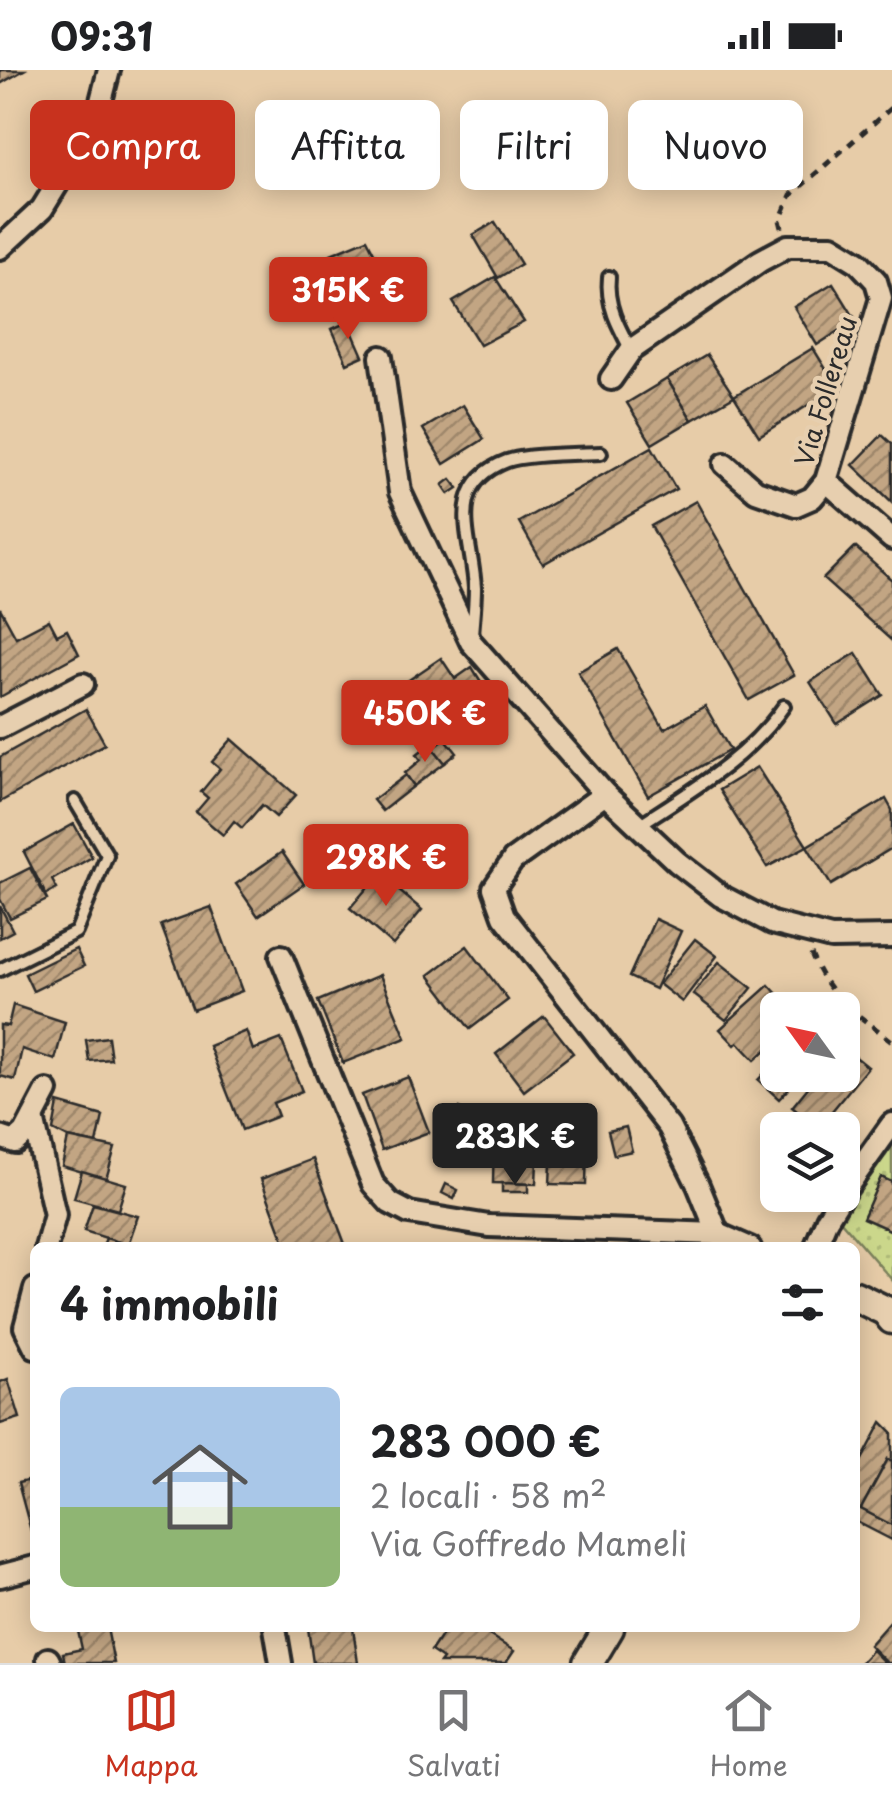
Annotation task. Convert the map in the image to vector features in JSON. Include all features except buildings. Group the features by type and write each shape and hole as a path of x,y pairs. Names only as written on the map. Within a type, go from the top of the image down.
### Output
{"street":[{"path":"0,248 42,209 80,147 99,109 109,70"},
{"path":"610,379 631,350 788,246"},
{"name":"Via Follereau","path":"725,464 756,491 796,505 812,498 826,482 881,298 876,281 858,262 832,246 788,246"},
{"path":"380,356 400,492 471,642 605,794 677,862 722,896 772,923 832,938 892,937"},
{"path":"826,482 892,540"},
{"path":"0,727 82,684"},
{"path":"605,794 513,860 494,888 504,916 669,1127 718,1234"},
{"path":"280,956 374,1184 390,1203 409,1213 489,1226 718,1234 736,1242"},
{"path":"0,1138 15,1142 25,1133 47,1091"},
{"path":"32,1118 55,1214 48,1242"},
{"path":"860,1169 892,1124"},
{"path":"818,1242 831,1212"},
{"path":"860,1298 892,1318"},
{"path":"30,1308 25,1327 30,1337"},
{"path":"0,1576 30,1568"},
{"path":"276,1632 282,1663"},
{"path":"588,1663 607,1632"}],"lane":[{"path":"609,276 613,317 631,350"},
{"path":"471,642 475,590 465,512 468,494 482,474 510,459 600,453"},
{"path":"638,825 743,753 769,728 784,706"},
{"path":"0,970 76,932 107,854 75,800"}],"path":[{"path":"788,246 780,220 791,195 892,107"},
{"path":"803,931 818,972 836,998 892,1042"}],"green space":[{"path":"892,1146 892,1280 840,1220 846,1212 860,1212 860,1192"}]}
